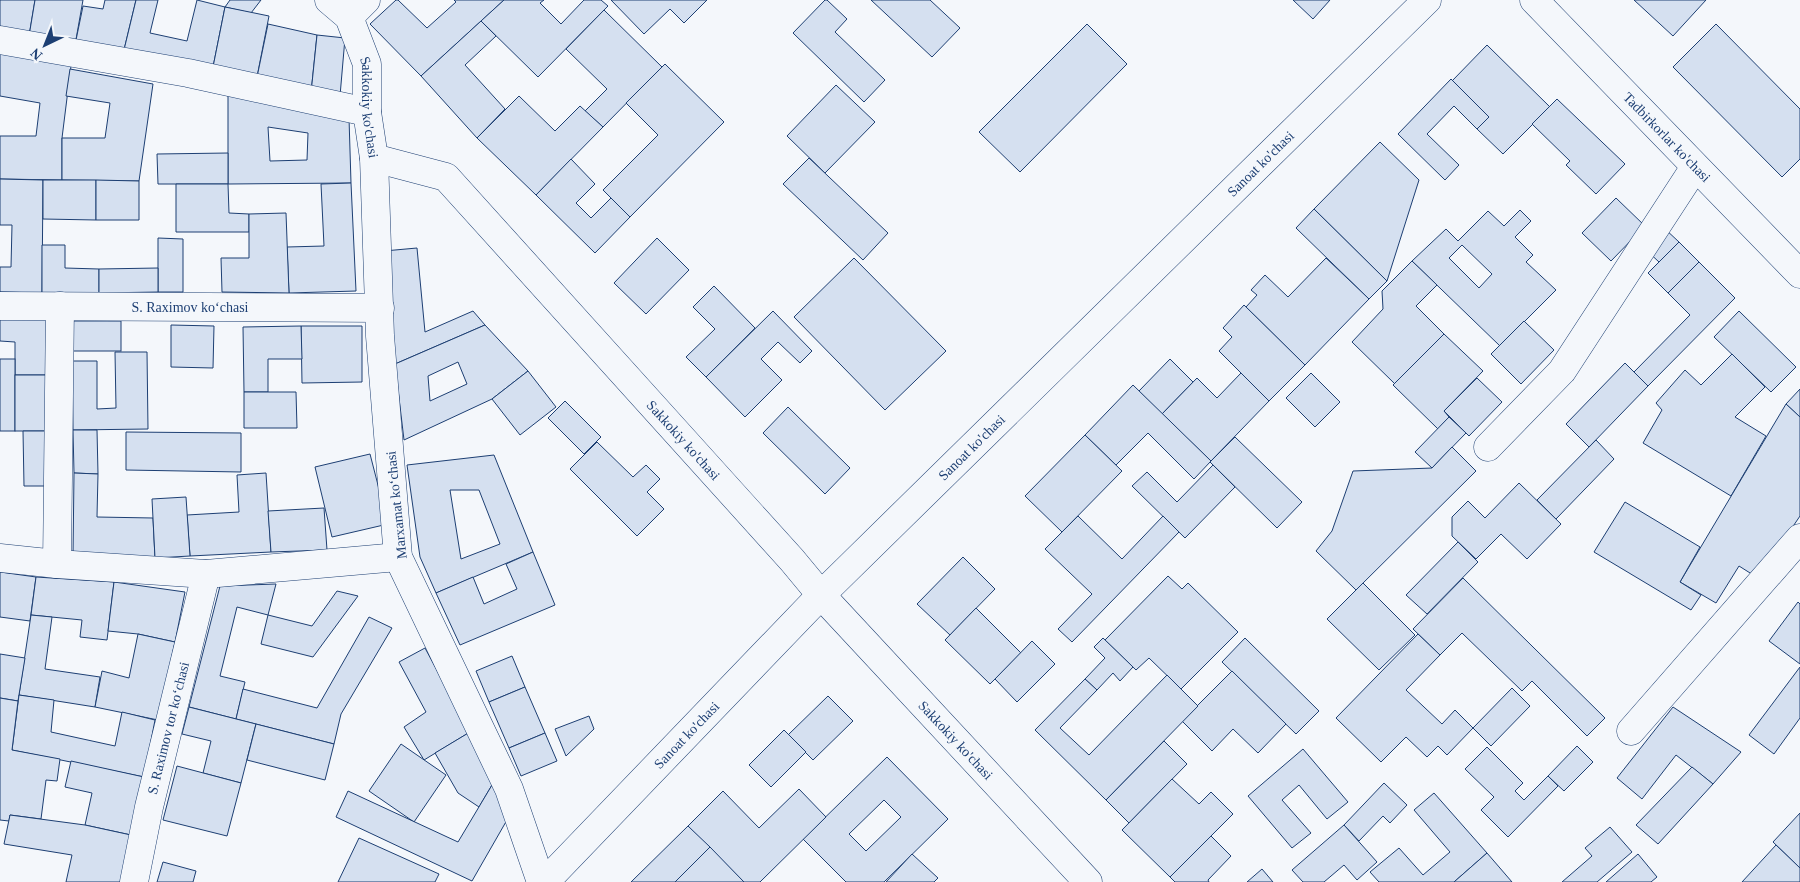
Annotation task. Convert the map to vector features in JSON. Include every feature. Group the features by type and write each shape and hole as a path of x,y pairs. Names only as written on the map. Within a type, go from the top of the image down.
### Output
{"street":[{"name":"Sanoat ko'chasi","path":"543,882 821,594 1427,0"},
{"name":"Tadbirkorlar ko'chasi","path":"1534,0 1800,274"},
{"name":"Sakkokiy ko'chasi","path":"348,6 367,64 367,112 374,158 446,177 821,594 1088,882"},
{"path":"0,40 188,73 367,112"},
{"name":"Marxamat koʻchasi","path":"374,158 380,336 398,557 509,788 543,882"},
{"path":"1488,447 1562,371 1695,167"},
{"name":"S. Raximov koʻchasi","path":"0,306 380,308"},
{"path":"57,564 60,306"},
{"path":"1630,731 1800,538"},
{"path":"0,558 57,564 206,574 398,557"},
{"name":"S. Raximov tor koʻchasi","path":"134,882 149,806 206,574"}],"building":[{"path":"0,0 35,0 29,36 0,31"},
{"path":"35,0 83,0 75,45 29,36"},
{"path":"105,0 136,0 123,54 75,45 83,6 103,9"},
{"path":"136,0 158,0 150,33 187,41 197,0 225,7 212,72 123,54"},
{"path":"230,0 261,0 251,13 225,7"},
{"path":"396,0 427,28 456,2 454,0 504,0 421,76 370,24"},
{"path":"504,0 544,0 540,3 561,24 584,0 601,0 608,6 538,77 481,21"},
{"path":"611,0 707,0 684,23 670,9 644,34"},
{"path":"825,0 847,19 835,32 885,80 864,102 793,33"},
{"path":"871,0 930,0 960,28 932,57"},
{"path":"1293,0 1330,0 1313,19"},
{"path":"1634,0 1706,0 1673,36"},
{"path":"225,7 269,16 256,82 212,72"},
{"path":"604,10 662,67 603,127 585,111 607,89 566,49"},
{"path":"481,21 496,36 465,65 505,109 477,138 421,76"},
{"path":"268,24 317,35 311,93 256,82"},
{"path":"1087,24 1127,64 1020,172 979,132"},
{"path":"1716,24 1800,109 1800,159 1782,177 1673,67"},
{"path":"317,35 345,38 340,96 311,93"},
{"path":"1487,45 1550,107 1503,154 1477,129 1489,117 1452,81"},
{"path":"0,53 71,66 62,138 62,180 0,179 0,136 36,136 40,103 0,96"},
{"path":"665,64 724,122 630,217 603,190 658,135 626,103"},
{"path":"70,69 153,84 139,181 62,180 62,138 105,138 110,103 66,96"},
{"path":"1451,79 1489,117 1477,129 1454,106 1427,134 1459,165 1445,180 1398,134"},
{"path":"836,85 875,122 825,173 787,136"},
{"path":"228,92 349,118 351,183 228,184","holes":["268,127 308,133 307,160 270,161"]},
{"path":"519,96 555,131 580,106 603,127 536,195 477,138"},
{"path":"1557,99 1625,164 1596,194 1566,165 1570,161 1532,124"},
{"path":"1380,142 1419,180 1387,281 1314,209"},
{"path":"228,153 228,184 158,184 157,154"},
{"path":"809,158 888,233 863,260 783,184"},
{"path":"571,159 595,184 576,203 591,218 611,198 630,217 595,253 536,195"},
{"path":"0,179 43,180 42,293 0,292 0,267 11,267 12,225 0,225"},
{"path":"43,180 96,180 96,220 43,219"},
{"path":"96,180 139,181 139,220 96,220"},
{"path":"351,183 356,291 289,293 287,247 324,246 321,184"},
{"path":"176,184 228,184 229,213 249,214 249,232 176,232"},
{"path":"1616,198 1645,226 1611,261 1582,233"},
{"path":"1314,209 1387,281 1369,299 1296,228"},
{"path":"1520,210 1531,221 1515,237 1533,255 1526,262 1556,290 1500,346 1412,261 1446,229 1458,241 1488,211 1504,226","holes":["1462,245 1492,274 1479,288 1449,258"]},
{"path":"286,213 289,293 222,292 221,258 249,258 249,214"},
{"path":"1664,228 1679,242 1659,262 1644,248"},
{"path":"158,238 183,239 183,292 158,292"},
{"path":"657,238 689,270 646,314 614,283"},
{"path":"1679,242 1699,262 1668,293 1648,273"},
{"path":"42,245 65,245 65,268 99,269 99,293 42,293"},
{"path":"417,248 425,332 473,311 485,325 395,364 384,251"},
{"path":"854,258 946,351 885,410 794,317"},
{"path":"1326,258 1369,299 1305,365 1246,307 1257,295 1251,290 1265,275 1288,297"},
{"path":"1412,261 1437,285 1416,306 1444,334 1395,384 1352,342 1383,309 1382,291"},
{"path":"1699,262 1735,298 1648,386 1634,372 1690,315 1668,293"},
{"path":"158,268 158,292 99,293 99,269"},
{"path":"714,286 755,328 706,377 686,357 715,329 693,307"},
{"path":"1244,305 1305,365 1269,401 1219,351 1232,337 1223,328"},
{"path":"773,311 812,351 800,363 778,342 761,359 782,380 745,417 706,377"},
{"path":"1739,311 1796,367 1771,392 1714,337"},
{"path":"0,318 50,318 50,375 15,375 15,342 0,341"},
{"path":"71,321 121,321 121,351 71,351"},
{"path":"1524,321 1554,350 1521,384 1491,354"},
{"path":"171,325 214,326 213,368 171,367"},
{"path":"485,325 528,371 492,399 404,440 395,364","holes":["458,362 467,384 430,401 428,376"]},
{"path":"301,326 362,326 362,382 302,383"},
{"path":"301,326 302,359 268,359 268,392 244,392 243,327"},
{"path":"1444,334 1483,371 1444,411 1449,417 1438,429 1393,385"},
{"path":"115,352 147,352 148,429 73,430 72,361 97,361 97,409 116,408"},
{"path":"1732,354 1765,387 1735,417 1766,436 1731,496 1643,443 1662,410 1656,403 1685,370 1701,385"},
{"path":"0,359 15,359 15,431 0,431"},
{"path":"1170,359 1193,382 1162,414 1139,391"},
{"path":"1625,363 1648,386 1589,447 1566,424"},
{"path":"528,371 556,407 520,435 492,399"},
{"path":"1241,373 1269,401 1211,461 1162,414 1197,378 1217,398"},
{"path":"1311,373 1340,402 1315,427 1286,398"},
{"path":"15,375 50,375 50,431 15,431"},
{"path":"1477,378 1502,402 1469,436 1444,411"},
{"path":"1133,385 1211,461 1194,479 1148,433 1116,465 1085,435"},
{"path":"1800,389 1800,417 1786,404"},
{"path":"244,392 296,392 297,428 244,428"},
{"path":"565,401 601,437 584,454 548,418"},
{"path":"1786,404 1800,417 1800,516 1758,578 1739,566 1716,603 1680,582"},
{"path":"788,407 850,468 825,494 763,433"},
{"path":"1449,417 1466,433 1432,468 1415,452"},
{"path":"73,430 97,430 98,474 74,473"},
{"path":"23,431 50,431 51,486 24,486"},
{"path":"126,432 241,433 241,472 126,470"},
{"path":"1085,435 1122,471 1062,532 1025,496"},
{"path":"1235,437 1302,502 1277,528 1210,462"},
{"path":"1596,440 1614,459 1556,519 1537,500"},
{"path":"597,442 633,477 646,465 660,479 647,492 664,509 637,536 570,469"},
{"path":"1452,447 1476,471 1356,590 1316,551 1332,531 1353,471 1432,468"},
{"path":"370,454 388,524 332,537 315,467"},
{"path":"494,455 533,552 436,593 420,557 407,465","holes":["450,490 479,490 500,544 461,559"]},
{"path":"1213,465 1235,487 1185,538 1132,486 1147,472 1177,502"},
{"path":"74,473 98,474 97,517 153,518 155,558 73,556"},
{"path":"266,473 271,552 190,556 187,515 239,512 237,475"},
{"path":"1519,483 1561,524 1527,559 1501,534 1476,559 1452,536 1452,517 1468,501 1485,518"},
{"path":"186,497 190,556 155,558 152,499"},
{"path":"1625,502 1700,547 1680,582 1701,595 1691,610 1594,552"},
{"path":"324,508 327,550 271,552 268,511"},
{"path":"1078,516 1122,559 1163,516 1179,532 1072,642 1058,629 1092,594 1045,549"},
{"path":"1458,542 1478,562 1427,614 1406,595"},
{"path":"533,552 555,605 460,645 436,593 473,577 484,604 517,589 506,564"},
{"path":"963,557 995,589 950,635 917,604"},
{"path":"0,572 36,577 30,621 0,617"},
{"path":"1168,576 1182,589 1188,583 1238,632 1181,689 1149,658 1136,670 1105,640"},
{"path":"36,577 114,582 107,640 80,637 82,620 31,615"},
{"path":"1463,578 1605,718 1587,736 1532,681 1522,691 1462,633 1440,655 1413,629"},
{"path":"114,582 185,592 175,642 138,634 108,631"},
{"path":"1363,583 1415,635 1379,670 1327,619"},
{"path":"276,584 268,615 237,607 220,676 245,682 236,719 189,707 220,586"},
{"path":"337,591 358,596 313,657 261,644 268,615 312,626"},
{"path":"1798,602 1800,604 1800,664 1769,641"},
{"path":"976,608 1021,653 990,684 945,640"},
{"path":"31,615 52,617 45,669 100,677 95,707 19,695"},
{"path":"369,617 392,628 341,714 334,744 236,719 243,689 317,708"},
{"path":"138,634 175,642 158,720 95,707 102,671 129,678"},
{"path":"1418,634 1440,655 1406,690 1442,724 1455,710 1473,728 1447,755 1438,746 1427,757 1406,737 1381,762 1336,718"},
{"path":"1103,638 1133,667 1120,681 1113,673 1097,690 1085,679 1105,658 1094,647"},
{"path":"1245,638 1319,711 1296,734 1222,662"},
{"path":"1032,641 1055,664 1017,702 995,679"},
{"path":"425,648 470,732 424,760 404,727 426,712 399,662"},
{"path":"0,654 25,658 18,701 0,698"},
{"path":"512,656 525,687 489,702 476,671"},
{"path":"1800,667 1800,718 1774,754 1749,735"},
{"path":"1232,671 1286,724 1258,753 1233,729 1212,751 1182,721"},
{"path":"1167,675 1198,706 1106,800 1035,730 1085,679 1097,690 1060,728 1089,755"},
{"path":"525,687 545,733 509,748 489,702"},
{"path":"1512,688 1530,706 1491,746 1473,728"},
{"path":"19,695 54,700 51,732 115,746 122,712 155,720 144,777 12,750"},
{"path":"828,696 853,721 813,760 788,735"},
{"path":"0,698 18,701 12,750 60,759 57,781 46,780 41,819 10,815 9,821 0,820"},
{"path":"189,707 256,724 241,783 203,773 211,741 182,734"},
{"path":"1673,707 1741,752 1713,784 1676,755 1642,799 1617,778"},
{"path":"589,716 594,729 566,756 555,729"},
{"path":"256,724 334,744 325,780 247,760"},
{"path":"784,730 806,752 771,787 749,765"},
{"path":"470,732 495,780 479,807 458,793 435,753"},
{"path":"545,733 557,761 521,776 509,748"},
{"path":"1164,741 1187,764 1129,823 1106,800"},
{"path":"401,744 446,775 414,822 369,791"},
{"path":"1577,746 1593,762 1564,791 1548,776"},
{"path":"1487,747 1523,783 1515,791 1524,800 1548,776 1558,786 1508,837 1481,810 1494,797 1465,769"},
{"path":"1303,749 1348,802 1327,819 1299,785 1282,800 1311,833 1292,848 1248,796"},
{"path":"887,757 948,819 884,882 846,882 803,839","holes":["884,800 901,817 866,851 849,834"]},
{"path":"71,761 144,777 131,835 85,825 92,793 65,787"},
{"path":"177,766 241,783 227,836 163,820"},
{"path":"1692,767 1713,784 1658,844 1636,825"},
{"path":"1172,779 1199,804 1211,792 1233,814 1170,877 1122,830"},
{"path":"495,780 511,813 472,881 336,817 348,791 458,842"},
{"path":"1384,783 1407,805 1390,823 1383,816 1359,841 1344,825"},
{"path":"799,789 826,817 760,882 744,882 688,826 723,791 759,828"},
{"path":"1434,793 1487,853 1454,882 1379,882 1370,872 1399,848 1423,875 1450,852 1414,810"},
{"path":"1800,813 1800,868 1773,842"},
{"path":"10,815 85,825 131,835 121,882 66,882 72,855 4,844"},
{"path":"1344,825 1377,862 1357,880 1344,865 1324,882 1303,882 1292,870"},
{"path":"688,826 710,847 675,882 631,882"},
{"path":"1610,827 1632,852 1597,882 1562,882 1592,856 1585,848"},
{"path":"1211,836 1231,856 1208,880 1209,882 1175,882 1170,877"},
{"path":"359,838 439,874 435,882 338,882"},
{"path":"1776,845 1800,868 1800,882 1742,882"},
{"path":"710,847 744,882 675,882"},
{"path":"1487,853 1512,882 1454,882"},
{"path":"912,854 938,878 934,882 886,882"},
{"path":"1638,854 1657,877 1651,882 1606,882"},
{"path":"163,862 196,871 193,882 157,882"},
{"path":"1262,869 1273,882 1247,882"}]}
